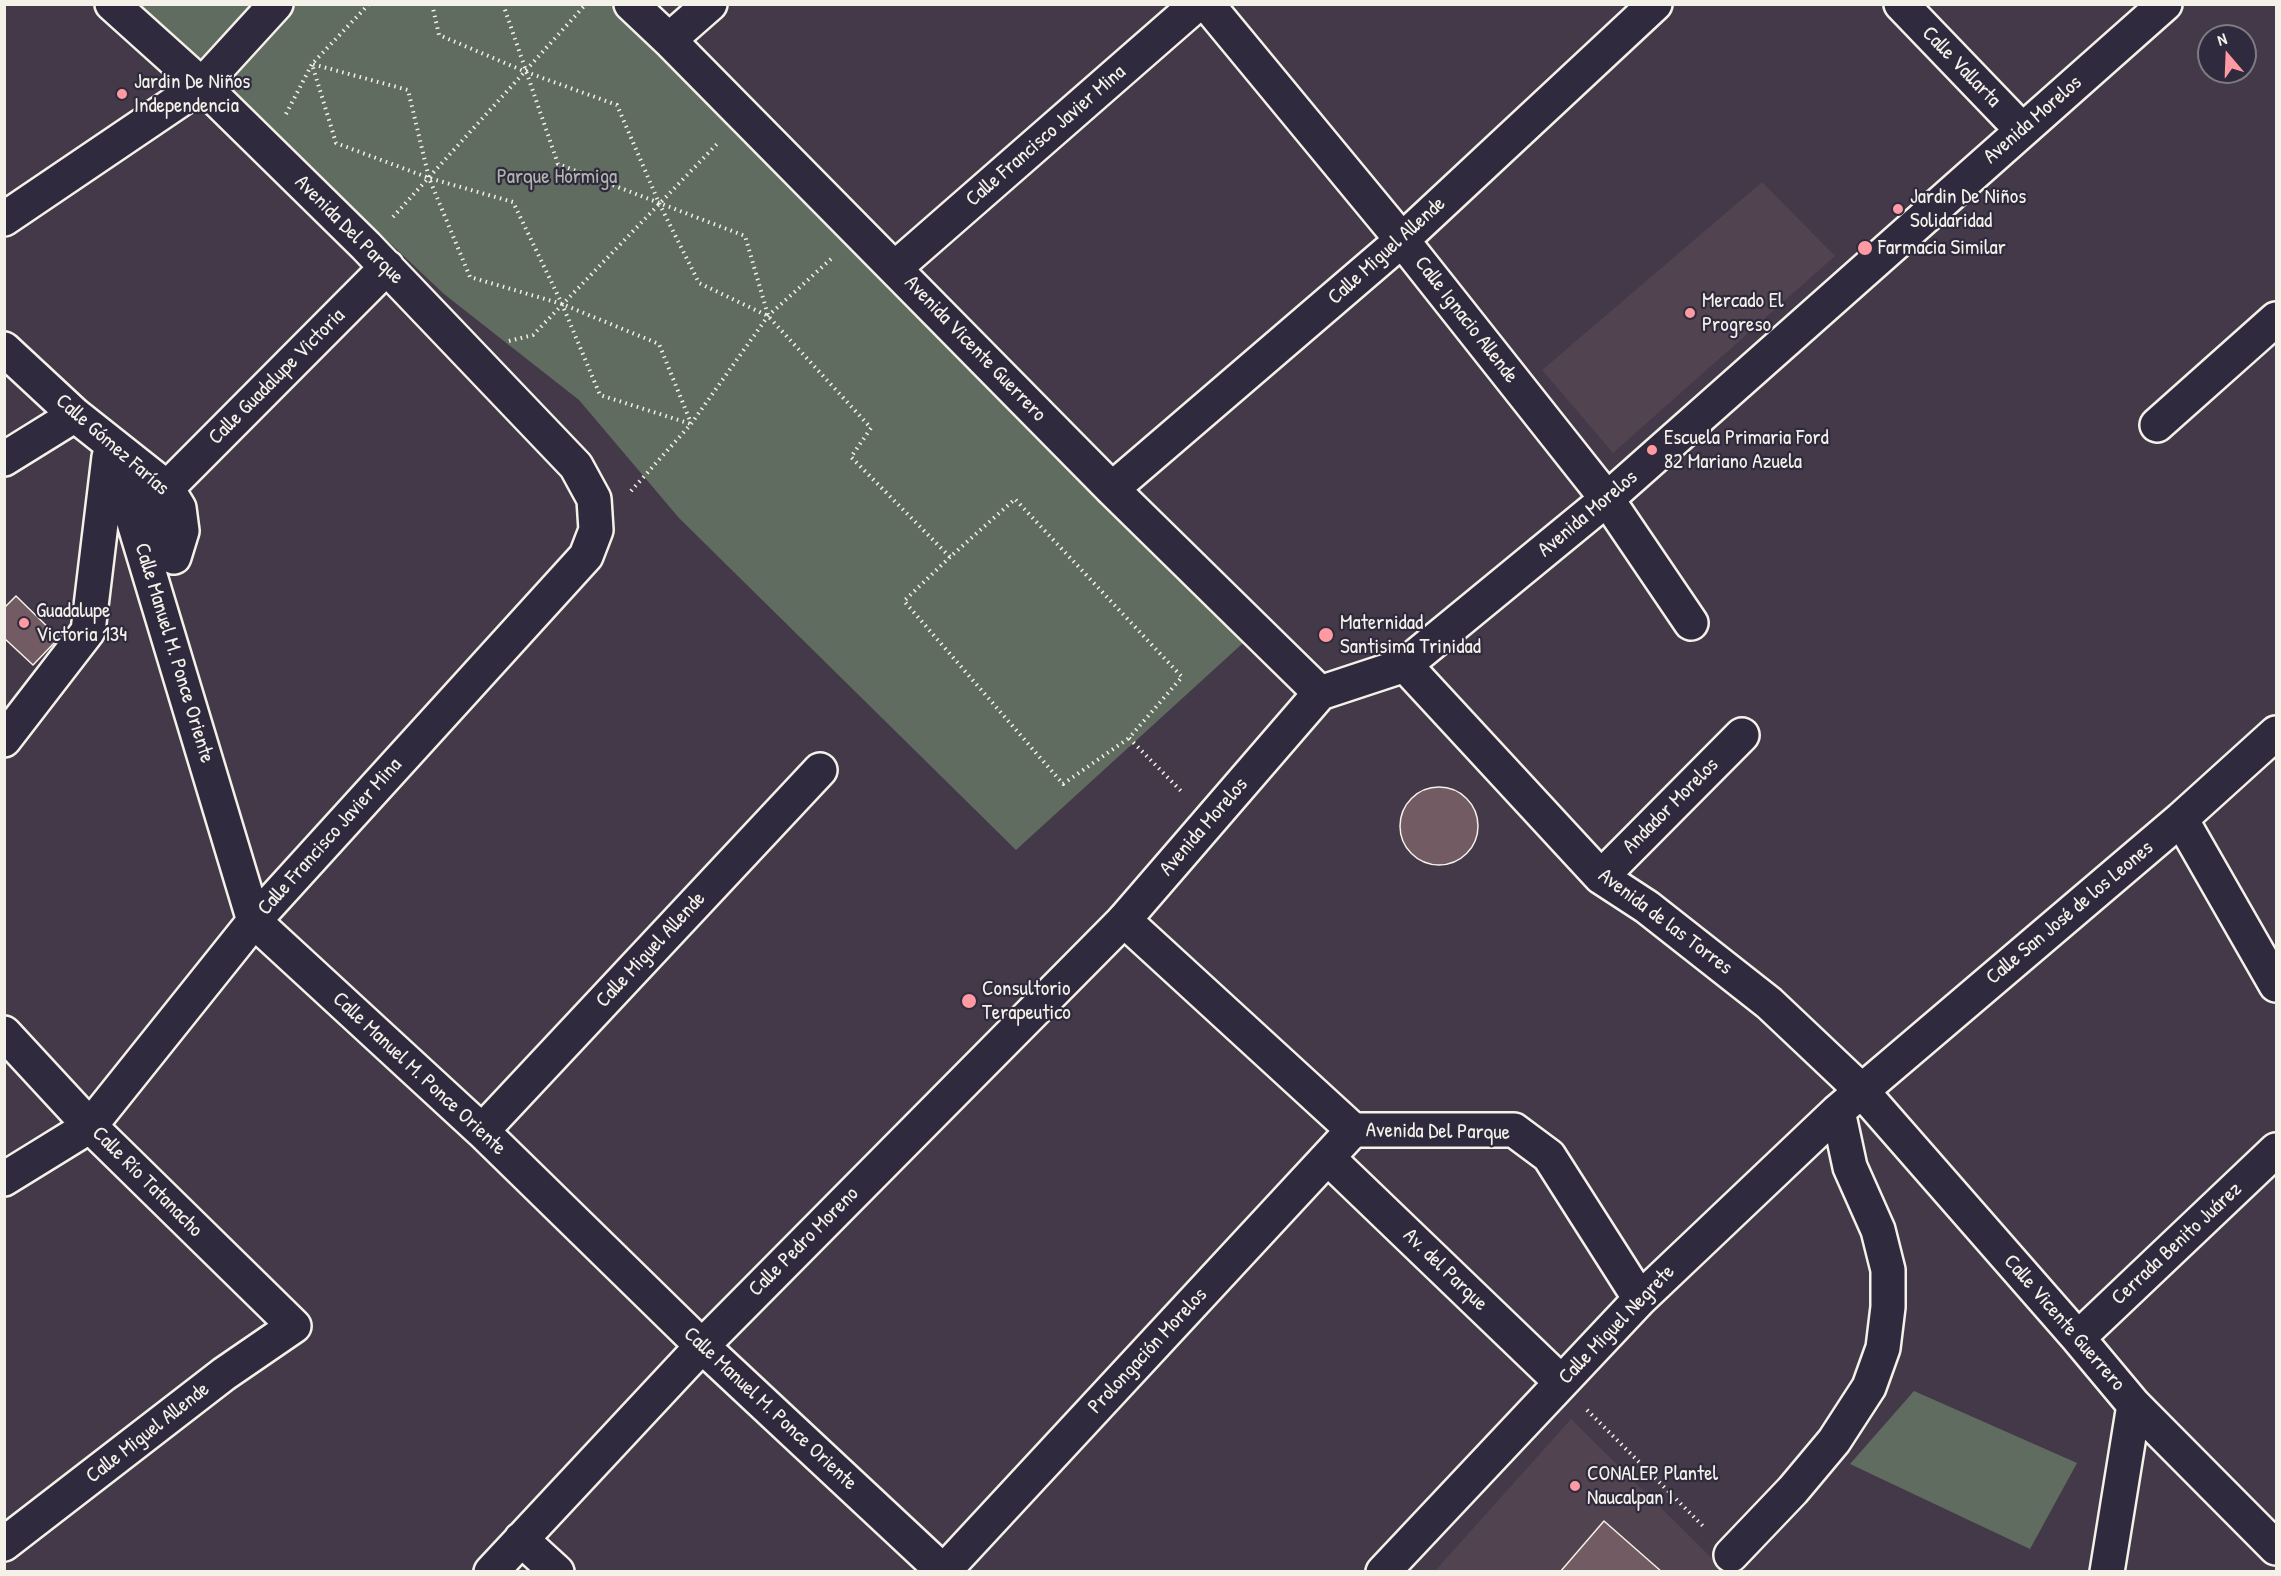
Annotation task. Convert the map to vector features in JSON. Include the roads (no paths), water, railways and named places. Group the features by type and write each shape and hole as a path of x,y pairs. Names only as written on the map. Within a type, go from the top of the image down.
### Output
{"street":[{"name":"Avenida Del Parque","path":"112,4 202,85 376,257 576,466"},
{"path":"4,219 202,85 276,4"},
{"name":"Avenida Vicente Guerrero","path":"631,4 745,116 1112,489 1320,693"},
{"path":"669,40 710,4"},
{"name":"Calle Francisco Javier Mina","path":"895,268 1197,4"},
{"name":"Calle Ignacio Allende","path":"1207,4 1402,240 1607,499 1691,623"},
{"name":"Calle Miguel Allende","path":"1112,489 1402,240 1655,4"},
{"name":"Calle Vallarta","path":"1901,4 2022,130"},
{"name":"Avenida Morelos","path":"1124,920 1320,693 1405,665 1607,499 2165,4"},
{"name":"Calle Guadalupe Victoria","path":"167,488 376,257"},
{"path":"2157,424 2277,319"},
{"name":"Calle Gómez Farías","path":"4,349 75,415 167,488 179,508 182,531 174,557 110,443"},
{"path":"4,459 75,415"},
{"path":"4,740 88,631 110,443"},
{"name":"Calle Manuel M. Ponce Oriente","path":"110,443 255,921 482,1131 702,1346 944,1571"},
{"name":"Calle Francisco Javier Mina","path":"4,1179 90,1126 255,921 586,556 597,530 594,499 576,466"},
{"name":"Avenida de las Torres","path":"1405,665 1601,877 1647,907 1769,1003 1850,1100"},
{"name":"Calle San José de los Leones","path":"1850,1100 2181,819 2277,733"},
{"name":"Andador Morelos","path":"1601,877 1742,735"},
{"name":"Calle Miguel Allende","path":"482,1131 820,770"},
{"path":"2181,819 2277,985"},
{"name":"Avenida Del Parque","path":"1124,920 1353,1130 1514,1130 1549,1156 1640,1299"},
{"name":"Calle Pedro Moreno","path":"491,1572 702,1346 1124,920"},
{"name":"Calle Río Tatanacho","path":"4,1033 90,1126 294,1326"},
{"path":"1731,1555 1793,1490 1834,1441 1869,1386 1883,1348 1888,1307 1888,1270 1878,1230 1850,1167 1850,1100"},
{"name":"Calle Miguel Negrete","path":"1383,1572 1573,1392 1640,1299 1850,1100"},
{"name":"Calle Vicente Guerrero","path":"1850,1100 2078,1338 2134,1405 2277,1548"},
{"name":"Prolongación Morelos","path":"944,1571 1353,1130"},
{"name":"Cerrada Benito Juárez","path":"2078,1338 2277,1150"},
{"name":"Av. del Parque","path":"1328,1158 1573,1392"},
{"name":"Calle Miguel Allende","path":"4,1544 224,1374 294,1326"},
{"path":"2107,1572 2134,1405"},
{"path":"521,1539 557,1572"}],"place":[{"name":"Jardin De Niños Independencia","path":"122,94"},
{"name":"Jardin De Niños Solidaridad","path":"1898,209"},
{"name":"Farmacia Similar","path":"1865,248"},
{"name":"Mercado El Progreso","path":"1690,313"},
{"name":"Escuela Primaria Ford 82 Mariano Azuela","path":"1652,450"},
{"name":"Guadalupe Victoria 134","path":"24,623"},
{"name":"Maternidad Santisima Trinidad","path":"1326,635"},
{"name":"Consultorio Terapeutico","path":"969,1001"},
{"name":"CONALEP Plantel Naucalpan I","path":"1575,1486"}],"park label":[{"name":"Parque Hormiga","path":"557,177"}]}
